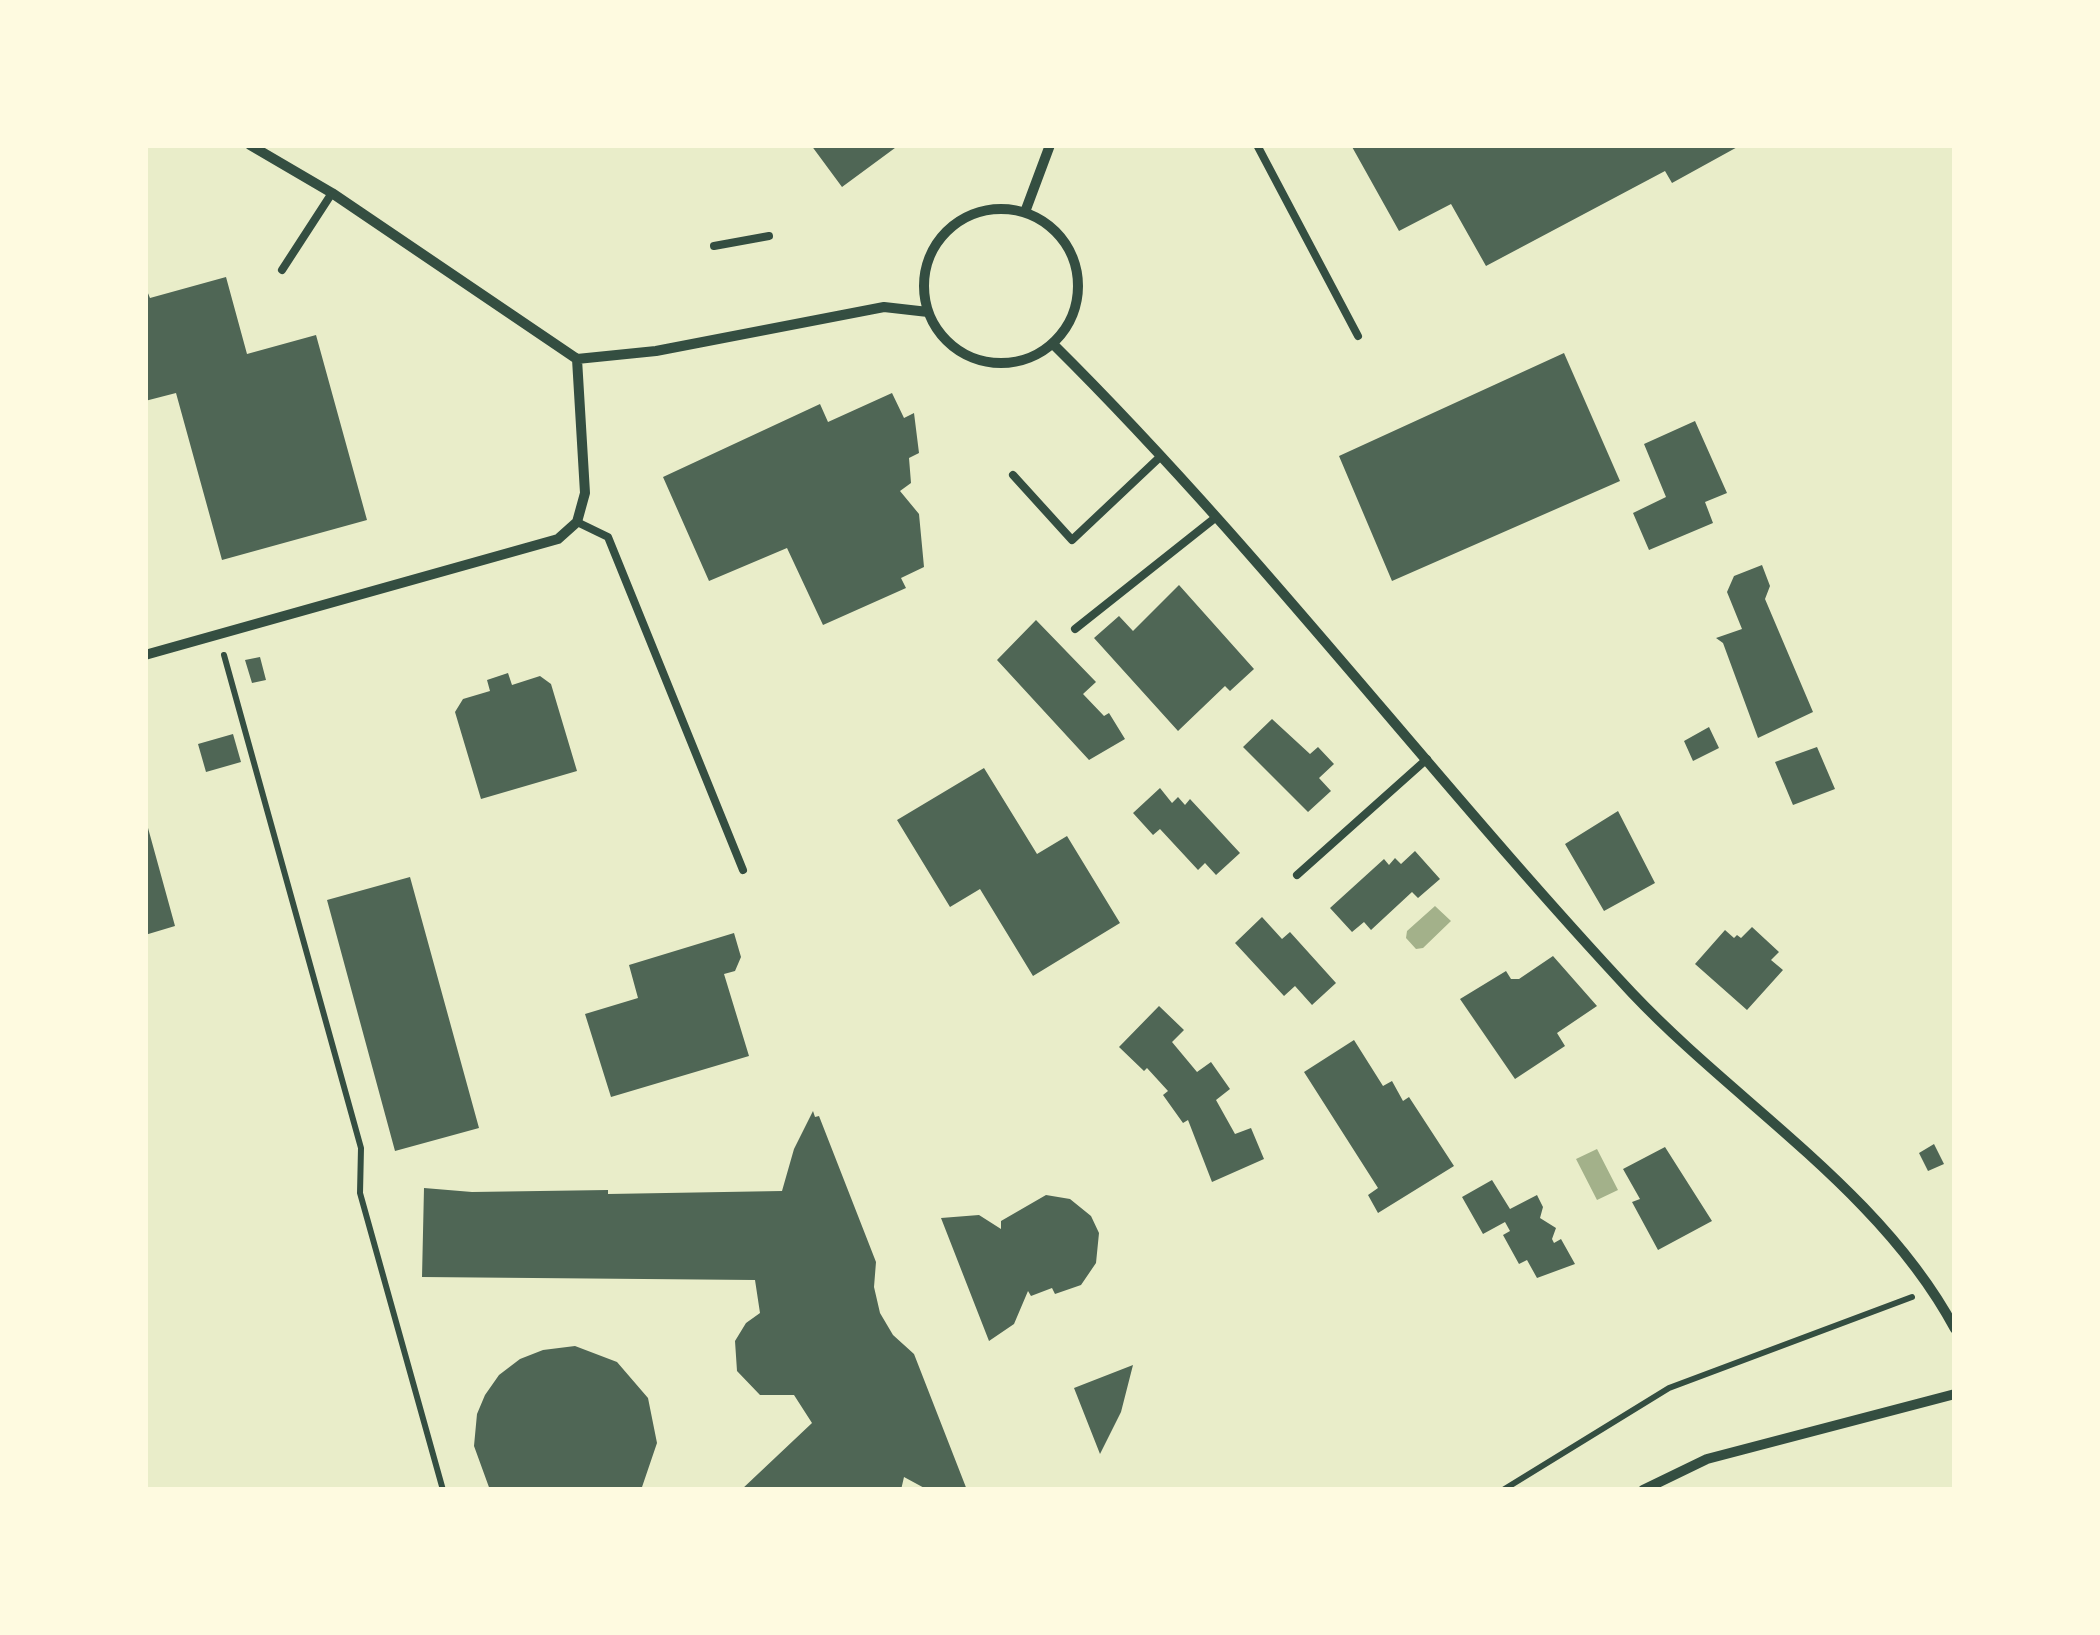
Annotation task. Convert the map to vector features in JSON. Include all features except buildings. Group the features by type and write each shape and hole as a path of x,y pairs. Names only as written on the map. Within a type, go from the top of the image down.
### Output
{"street":[{"path":"250,145 332,193 578,359 656,351 884,307 928,312"},
{"path":"1026,212 1050,145"},
{"path":"1001,208 1026,212 1046,222 1074,259 1077,304 1068,326 1054,344 1035,356 994,364 953,347 928,312 924,288 927,264 938,242 955,224 977,212 1001,208"},
{"path":"1054,344 1161,456 1427,759 1548,904 1660,1022 1859,1204 1934,1289 1955,1330"},
{"path":"145,655 558,539 578,522 585,494 578,359"},
{"path":"1642,1490 1708,1459 1955,1394"}],"lane":[{"path":"1257,145 1358,336"},
{"path":"282,270 332,193"},
{"path":"714,246 769,236"},
{"path":"1013,475 1072,540 1161,456"},
{"path":"1075,629 1215,518"},
{"path":"578,522 608,537 743,870"},
{"path":"1297,875 1427,759"}],"path":[{"path":"218,635 361,1148 360,1193 443,1490"},
{"path":"1503,1490 1669,1388 1934,1289"}],"shaded area":[{"path":"1435,906 1451,921 1423,948 1416,949 1406,938 1407,931"},
{"path":"1597,1149 1618,1190 1597,1200 1576,1159"}]}
